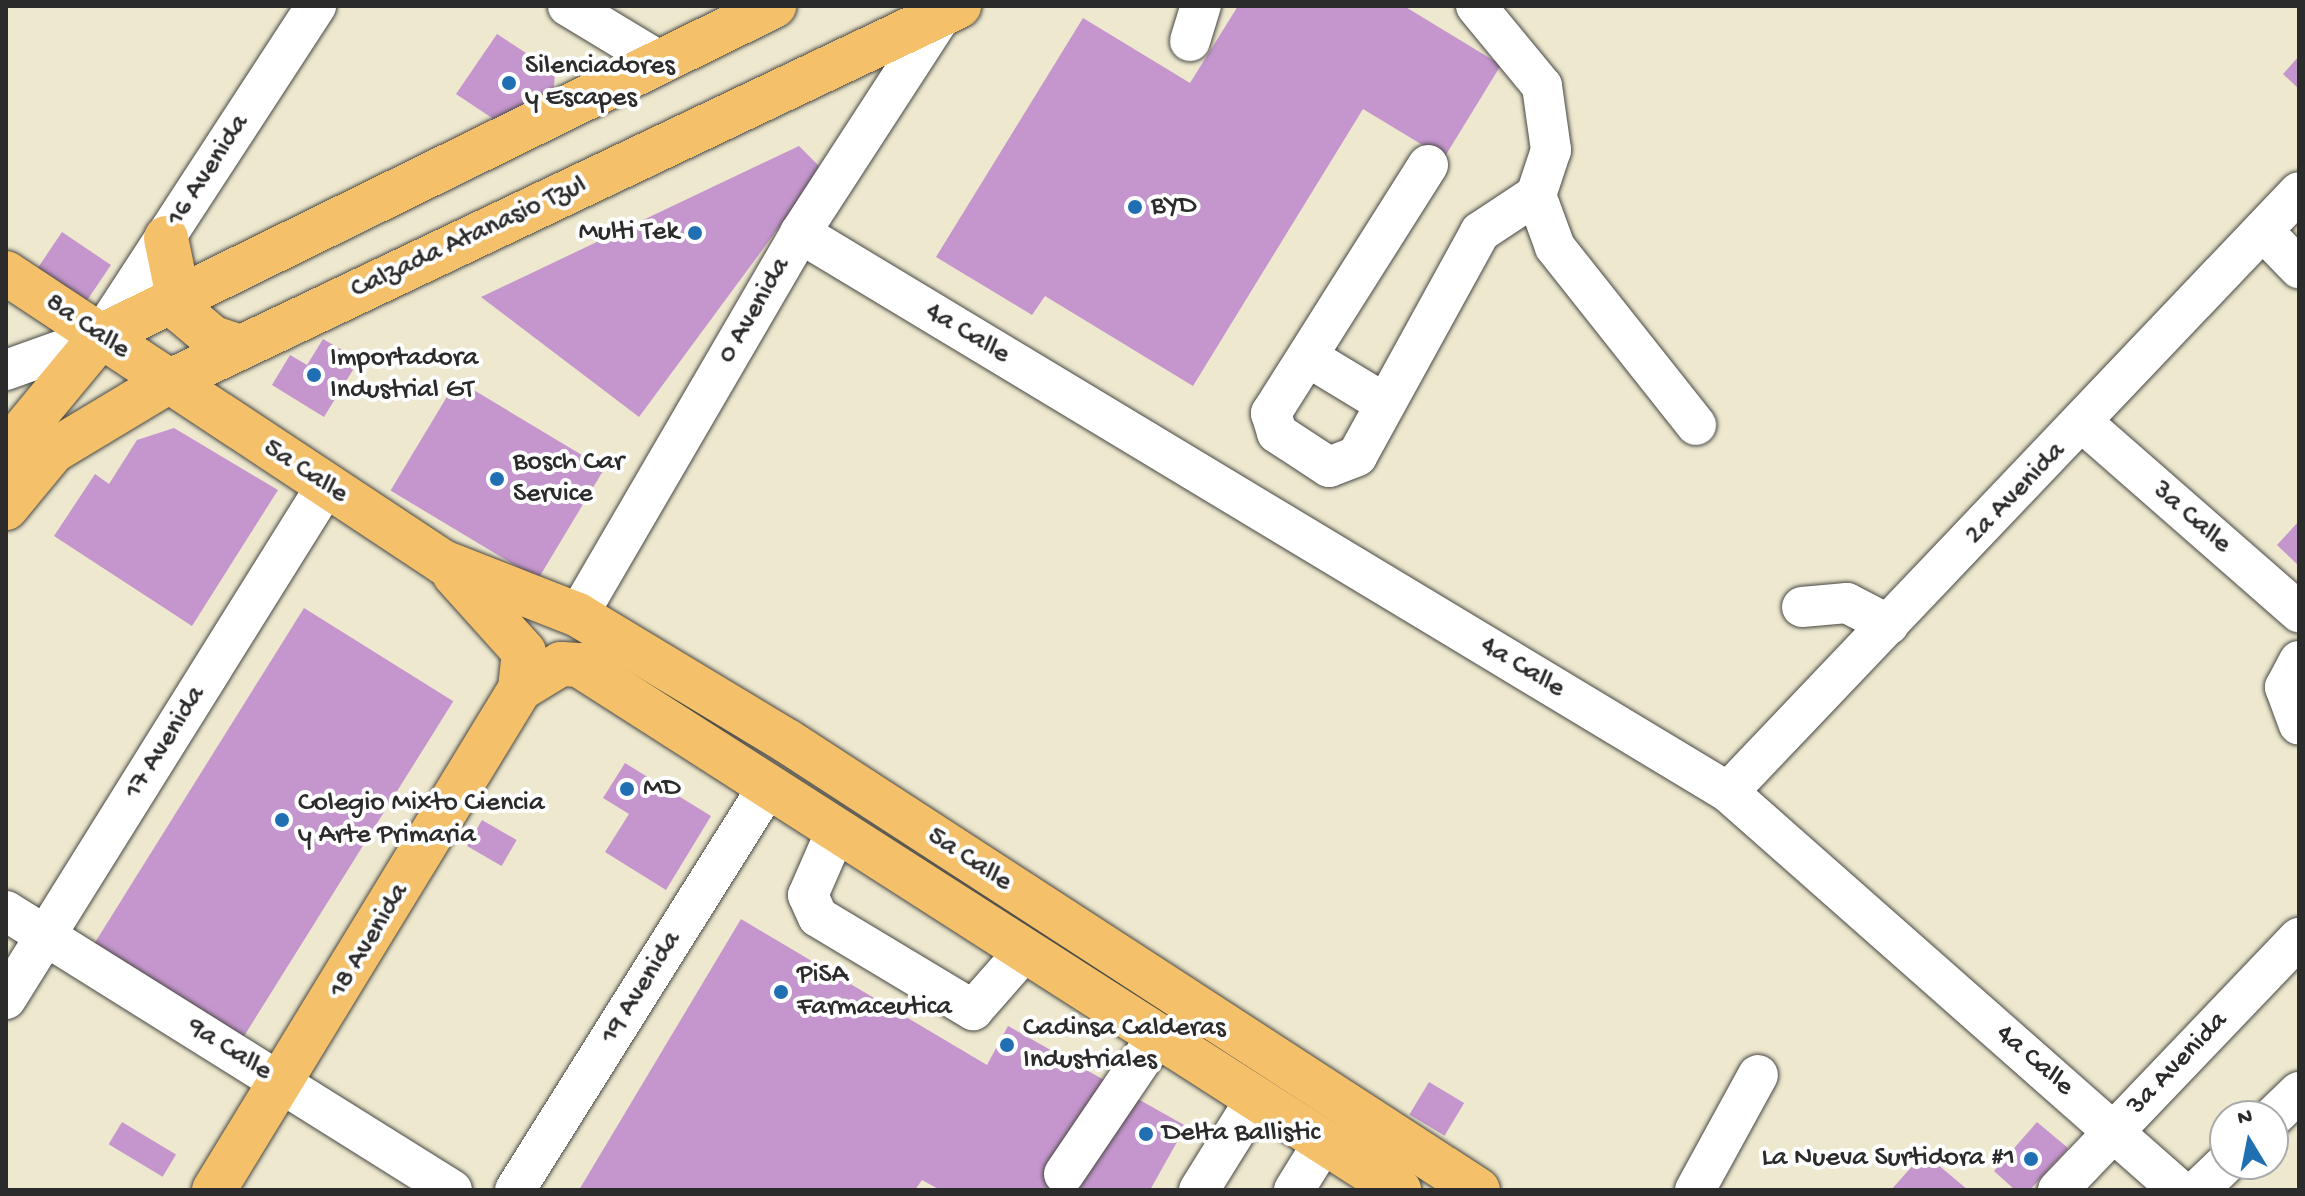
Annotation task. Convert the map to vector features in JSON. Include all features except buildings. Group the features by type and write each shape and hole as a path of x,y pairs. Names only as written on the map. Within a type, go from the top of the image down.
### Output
{"main road":[{"path":"6,451 101,336 774,6"},
{"name":"Calzada Atanasio Tzul","path":"6,508 53,451 168,382 951,10"},
{"path":"166,238 175,298 195,326 240,347"},
{"name":"8a Calle","path":"6,273 168,382"},
{"name":"5a Calle","path":"168,382 443,562 578,615 787,741 1478,1190"},
{"name":"5a Calle","path":"443,562 524,652 520,689"},
{"name":"5a Calle","path":"520,689 561,664 579,665 1156,1038 1399,1190"},
{"name":"18 Avenida","path":"214,1190 284,1085 520,689"}],"street":[{"name":"16 Avenida","path":"101,336 316,6"},
{"path":"568,6 659,61"},
{"path":"1428,165 1308,357 1271,423 1329,467 1357,456 1480,232 1536,195 1551,150 1542,86 1476,6"},
{"name":"0 Avenida","path":"578,615 800,233 951,10"},
{"name":"2a Avenida","path":"1728,792 2084,424 2299,192"},
{"path":"1536,195 1555,247 1696,425"},
{"path":"2263,231 2299,268"},
{"name":"4a Calle","path":"800,233 1728,792 2179,1190"},
{"path":"6,370 101,336"},
{"path":"1308,357 1384,403"},
{"name":"3a Calle","path":"2084,424 2299,612"},
{"name":"17 Avenida","path":"6,999 326,486"},
{"path":"1802,607 1847,603 1889,625"},
{"path":"2299,661 2285,687 2299,725"},
{"name":"19 Avenida","path":"515,1190 768,787"},
{"path":"836,831 808,895 818,917 973,1010 1024,952"},
{"name":"9a Calle","path":"6,911 452,1190"},
{"name":"3a Avenida","path":"2058,1190 2299,938"},
{"path":"1064,1174 1156,1038"},
{"path":"1695,1190 1758,1075"},
{"path":"1199,1190 1255,1100"},
{"path":"1294,1190 1323,1143"}],"place":[{"name":"Silenciadores y Escapes","path":"509,83"},
{"name":"BYD","path":"1135,207"},
{"name":"Multi Tek","path":"695,233"},
{"name":"Importadora Industrial GT","path":"314,375"},
{"name":"Bosch Car Service","path":"497,479"},
{"name":"MD","path":"627,789"},
{"name":"Colegio Mixto Ciencia y Arte Primaria","path":"282,820"},
{"name":"PiSA Farmaceutica","path":"781,992"},
{"name":"Cadinsa Calderas Industriales","path":"1007,1045"},
{"name":"Delta Ballistic","path":"1146,1134"},
{"name":"La Nueva Surtidora #1","path":"2031,1159"}]}
